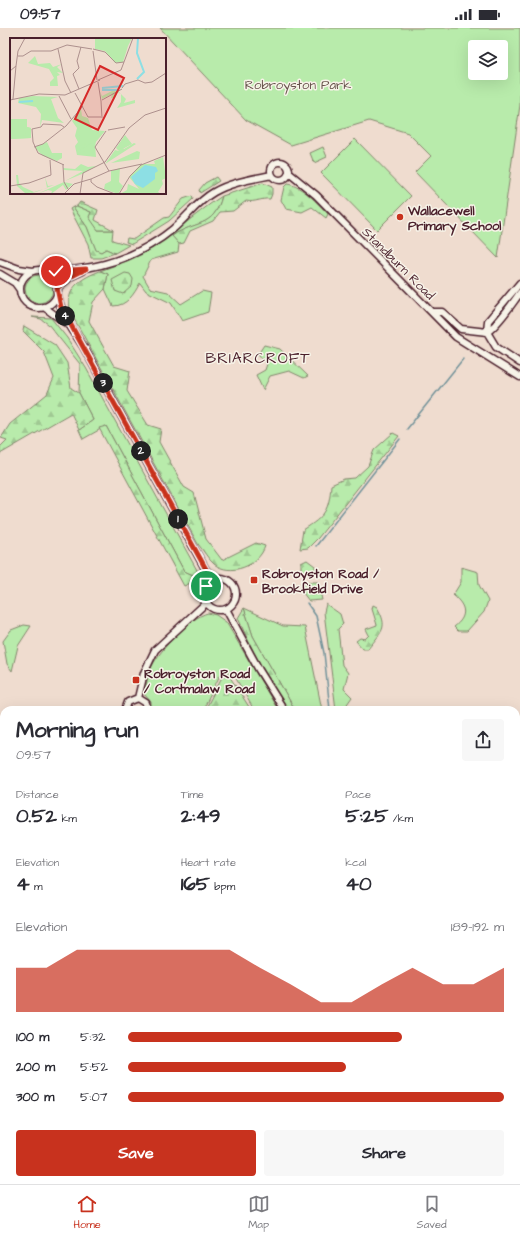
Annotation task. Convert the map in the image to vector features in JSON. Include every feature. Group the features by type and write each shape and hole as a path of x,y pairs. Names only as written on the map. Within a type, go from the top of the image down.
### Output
{"street":[{"path":"282,162 289,168 289,173 286,177 279,180 273,178 271,169 273,165 282,162"},
{"name":"Standburn Road","path":"289,173 316,195 432,312 442,312 461,328 487,332"},
{"path":"0,274 15,282 27,303 34,307 44,307 55,299 57,289 70,277 86,269 126,257 148,245 172,229 214,192 234,184 272,174"},
{"path":"0,262 19,269 33,271 86,269"},
{"path":"20,290 24,278 33,271"},
{"path":"43,271 54,278 60,304 70,326 83,346 212,580"},
{"path":"520,282 488,321 487,332 496,347 520,362"},
{"path":"487,332 495,327 501,316 520,293"},
{"path":"44,307 70,326"},
{"path":"432,312 456,337 520,377"},
{"path":"219,578 228,580 234,587 236,595 233,604 226,609 214,609 206,603 204,595 206,586 212,580 219,578"},
{"path":"138,698 144,673 155,650 206,603"},
{"path":"226,609 259,670 282,706"},
{"path":"126,706 128,702 138,698"},
{"path":"138,698 146,703 147,706"}],"green space":[{"name":"Robroyston Park","path":"160,28 520,28 520,105 498,258 415,172 431,156 408,133 369,121 291,145 246,120"},
{"path":"355,139 411,196 377,230 321,173"},
{"path":"323,147 327,157 314,163 310,153"},
{"path":"216,177 219,181 200,193 199,190 205,183"},
{"path":"263,183 272,187 270,199 246,201 233,211 220,212 213,221 190,231 184,243 179,244 172,236 180,231 209,219 218,207 222,196"},
{"path":"287,184 293,185 304,191 328,214 326,218 312,207 302,212 286,209 281,200 284,187"},
{"path":"192,196 193,199 169,221 132,244 126,242 127,238 134,239 164,218 169,217 183,199"},
{"path":"222,196 218,207 209,219 173,236 179,244 178,252 151,260 143,276 150,288 168,292 181,304 202,291 211,293 208,312 182,321 171,303 146,291 140,283 130,299 122,304 113,306 105,289 108,274 100,271 127,261 147,251"},
{"path":"80,202 98,210 95,220 113,230 98,230 89,217 91,212 77,206"},
{"path":"77,206 91,212 98,230 113,230 112,240 129,245 115,253 106,249 101,252 96,251 87,227 73,207"},
{"path":"73,207 87,227 96,250 101,252 106,249 115,253 101,258 91,258 88,244 70,209"},
{"path":"100,271 108,274 105,289 93,302 89,321 114,366 130,371 127,391 148,425 161,429 159,442 184,487 194,493 206,539 222,560 256,543 265,546 257,559 250,564 236,569 221,568 212,562 198,544 74,320 69,301 70,294 82,280"},
{"path":"125,273 130,274 133,279 132,286 123,294 115,291 112,280"},
{"path":"39,275 49,279 53,289 49,299 39,303 29,299 25,289 29,279"},
{"path":"32,317 51,318 67,338 86,368 198,572 193,575 184,571 106,426 83,439 79,430 93,420 79,393 80,364 48,324 41,319"},
{"path":"24,326 55,345 67,363 71,388 79,393 93,420 79,430 71,413 0,454 0,447 7,440 1,438 10,424 47,394 54,378 44,352 23,331"},
{"path":"264,345 280,349 308,376 304,378 289,371 270,376 263,390 256,375 265,370 267,364 258,354"},
{"path":"106,426 184,571 193,575 195,581 184,586 99,428"},
{"path":"393,433 399,436 318,538 308,548 300,549 303,530 316,521 327,507 331,485 344,479 355,478 368,466 374,450"},
{"path":"307,560 315,566 315,573 301,571 301,563"},
{"path":"461,567 478,572 479,585 488,601 484,612 467,631 458,631 454,627 462,619 464,611 461,603 453,595 461,582"},
{"path":"304,582 318,582 322,600 309,601 303,593"},
{"path":"326,604 340,614 343,624 338,629 342,665 348,673 344,689 352,697 346,706 336,706 324,612"},
{"path":"373,605 377,607 381,614 383,625 377,638 368,649 363,649 356,641 360,638 365,639 369,635 366,629 377,625 372,609"},
{"path":"244,608 283,626 305,627 321,706 293,706 253,636"},
{"path":"244,608 253,636 293,706 286,706 267,677 238,618"},
{"path":"208,613 216,615 226,622 276,706 252,706 234,675 228,673 220,675 205,706 151,706 151,702 144,694 152,666 168,643 184,627"},
{"path":"24,625 31,626 18,646 12,671 7,664 3,641 11,630"},
{"path":"228,674 248,706 207,706 222,677"}],"waterway":[{"path":"407,429 463,359"},
{"path":"316,546 400,439"},
{"path":"307,603 316,616 324,653 330,706"}],"place":[{"name":"Wallacewell Primary School","path":"400,217"},
{"name":"Robroyston Road / Brookfield Drive","path":"254,580"},
{"name":"Robroyston Road / Cortmalaw Road","path":"136,680"}],"district":[{"name":"BRIARCROFT","path":"258,358"}],"route":[{"path":"56,271 86,269 65,280 57,288 61,307 70,326 83,346 212,580 206,586"}]}
